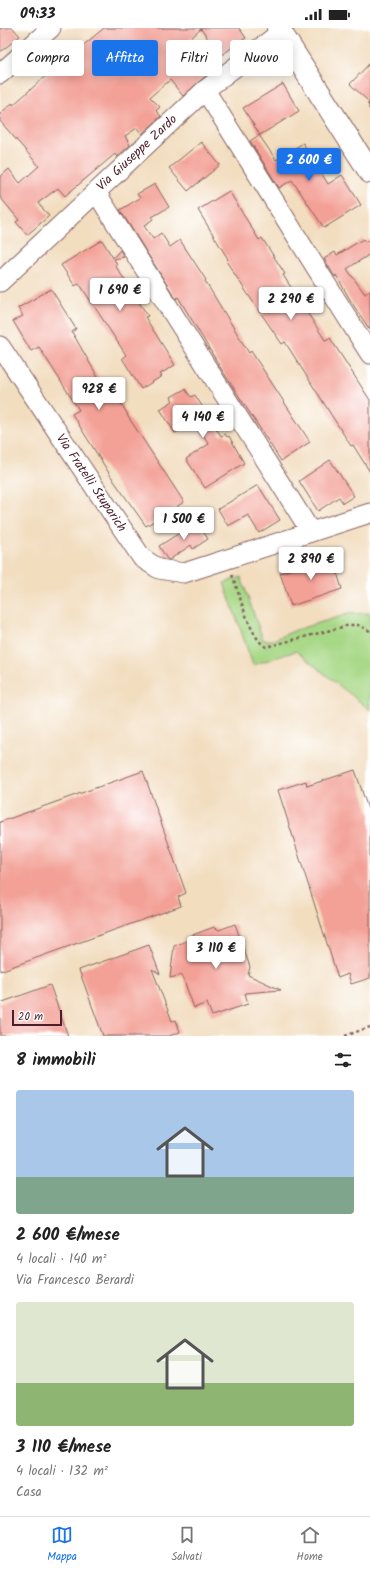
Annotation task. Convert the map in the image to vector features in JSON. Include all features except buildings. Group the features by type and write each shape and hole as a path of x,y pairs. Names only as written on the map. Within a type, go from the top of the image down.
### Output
{"street":[{"path":"0,74 51,28"},
{"path":"279,30 370,172"},
{"name":"Via Giuseppe Zardo","path":"0,282 205,90 279,30"},
{"path":"205,90 370,354"},
{"path":"96,192 311,532"},
{"name":"Via Fratelli Stuparich","path":"0,346 142,558 159,569 184,573 370,513"}],"path":[{"path":"370,103 367,106 370,108"},
{"path":"226,559 252,632 261,644 266,647 350,625 358,625 370,631"},
{"path":"345,1036 370,1027"}],"green space":[{"path":"241,577 263,640 273,640 296,630 348,614 370,613 370,710 296,651 253,665 224,583"}]}
